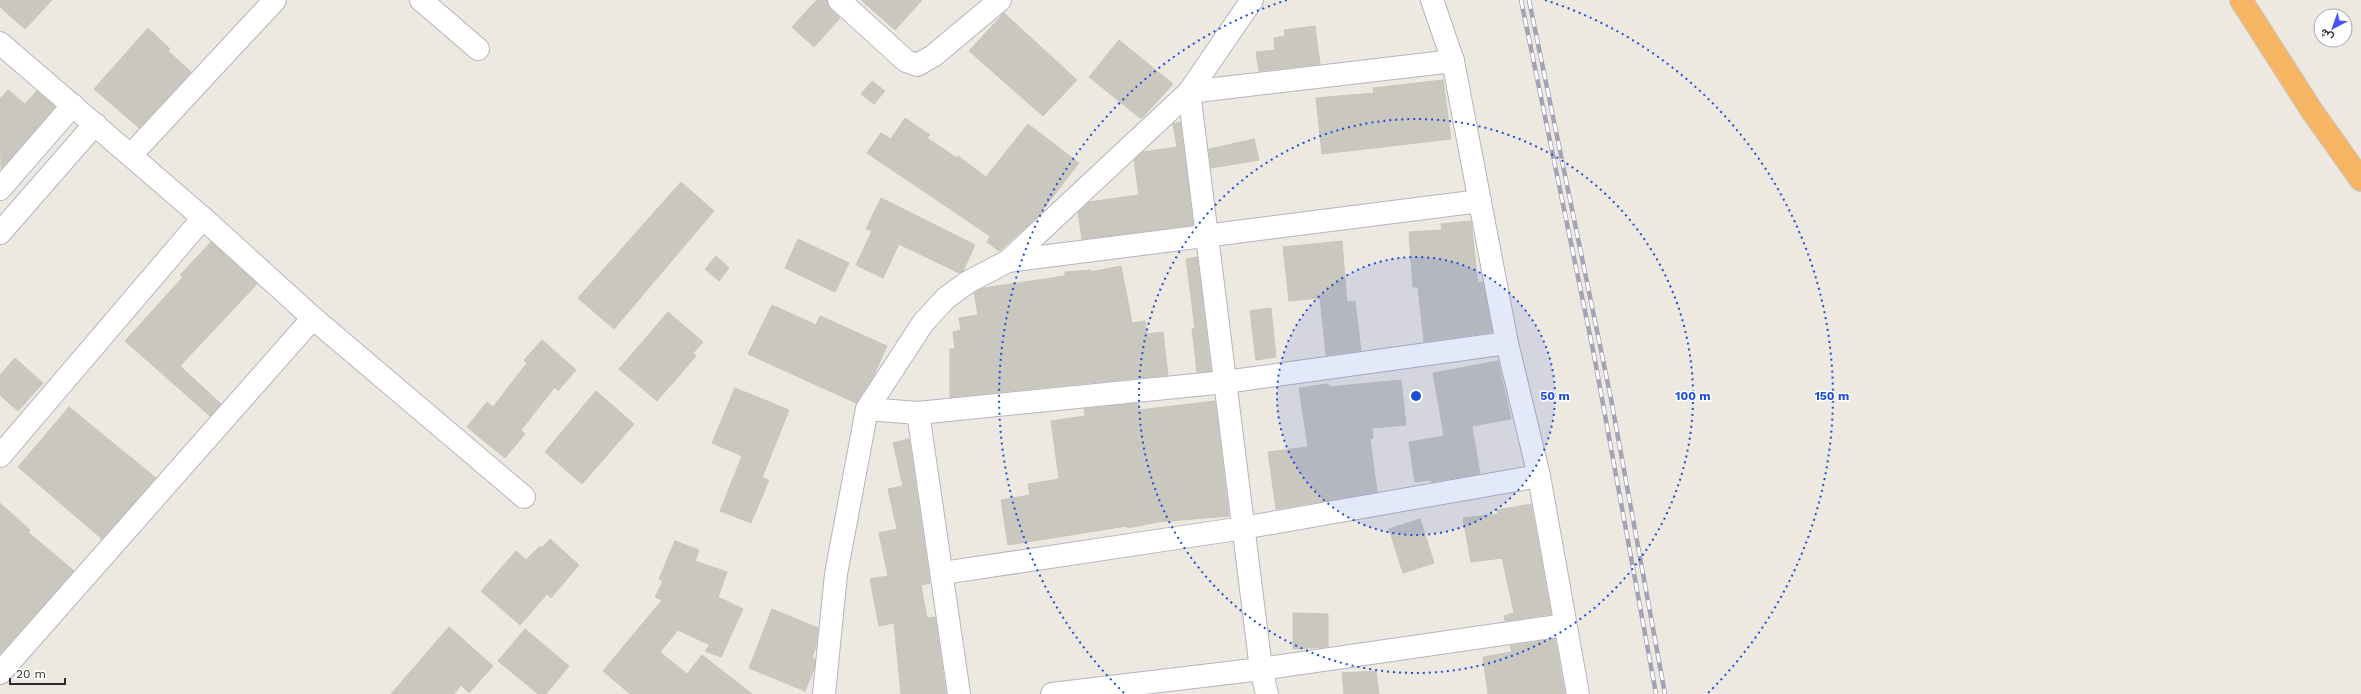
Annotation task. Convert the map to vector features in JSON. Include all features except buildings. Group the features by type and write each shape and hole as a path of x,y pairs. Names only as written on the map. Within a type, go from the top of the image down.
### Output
{"highway":[{"path":"2241,0 2312,111 2361,180"}],"street":[{"path":"131,155 275,0"},
{"path":"422,0 478,49"},
{"path":"839,0 906,61 917,65 933,56 1000,0"},
{"path":"824,694 836,574 867,409 923,323 946,298 968,282 1008,261 1189,92 1252,0"},
{"path":"1432,0 1453,61 1507,343 1539,476 1578,694"},
{"path":"0,42 203,218 312,318 524,497"},
{"path":"1189,92 1453,61"},
{"path":"1189,92 1261,669 1267,694"},
{"path":"0,188 73,105"},
{"path":"0,233 95,124"},
{"path":"1008,261 1207,237 1480,201"},
{"path":"0,456 203,218"},
{"path":"0,673 312,318"},
{"path":"867,409 918,413 1225,382 1507,343"},
{"path":"918,413 943,573 959,694"},
{"path":"943,573 1243,528 1539,476"},
{"path":"1052,694 1261,669 1565,625"}],"railway":[{"path":"1521,0 1594,355 1656,694"},
{"path":"1529,0 1611,399 1665,694"}]}
